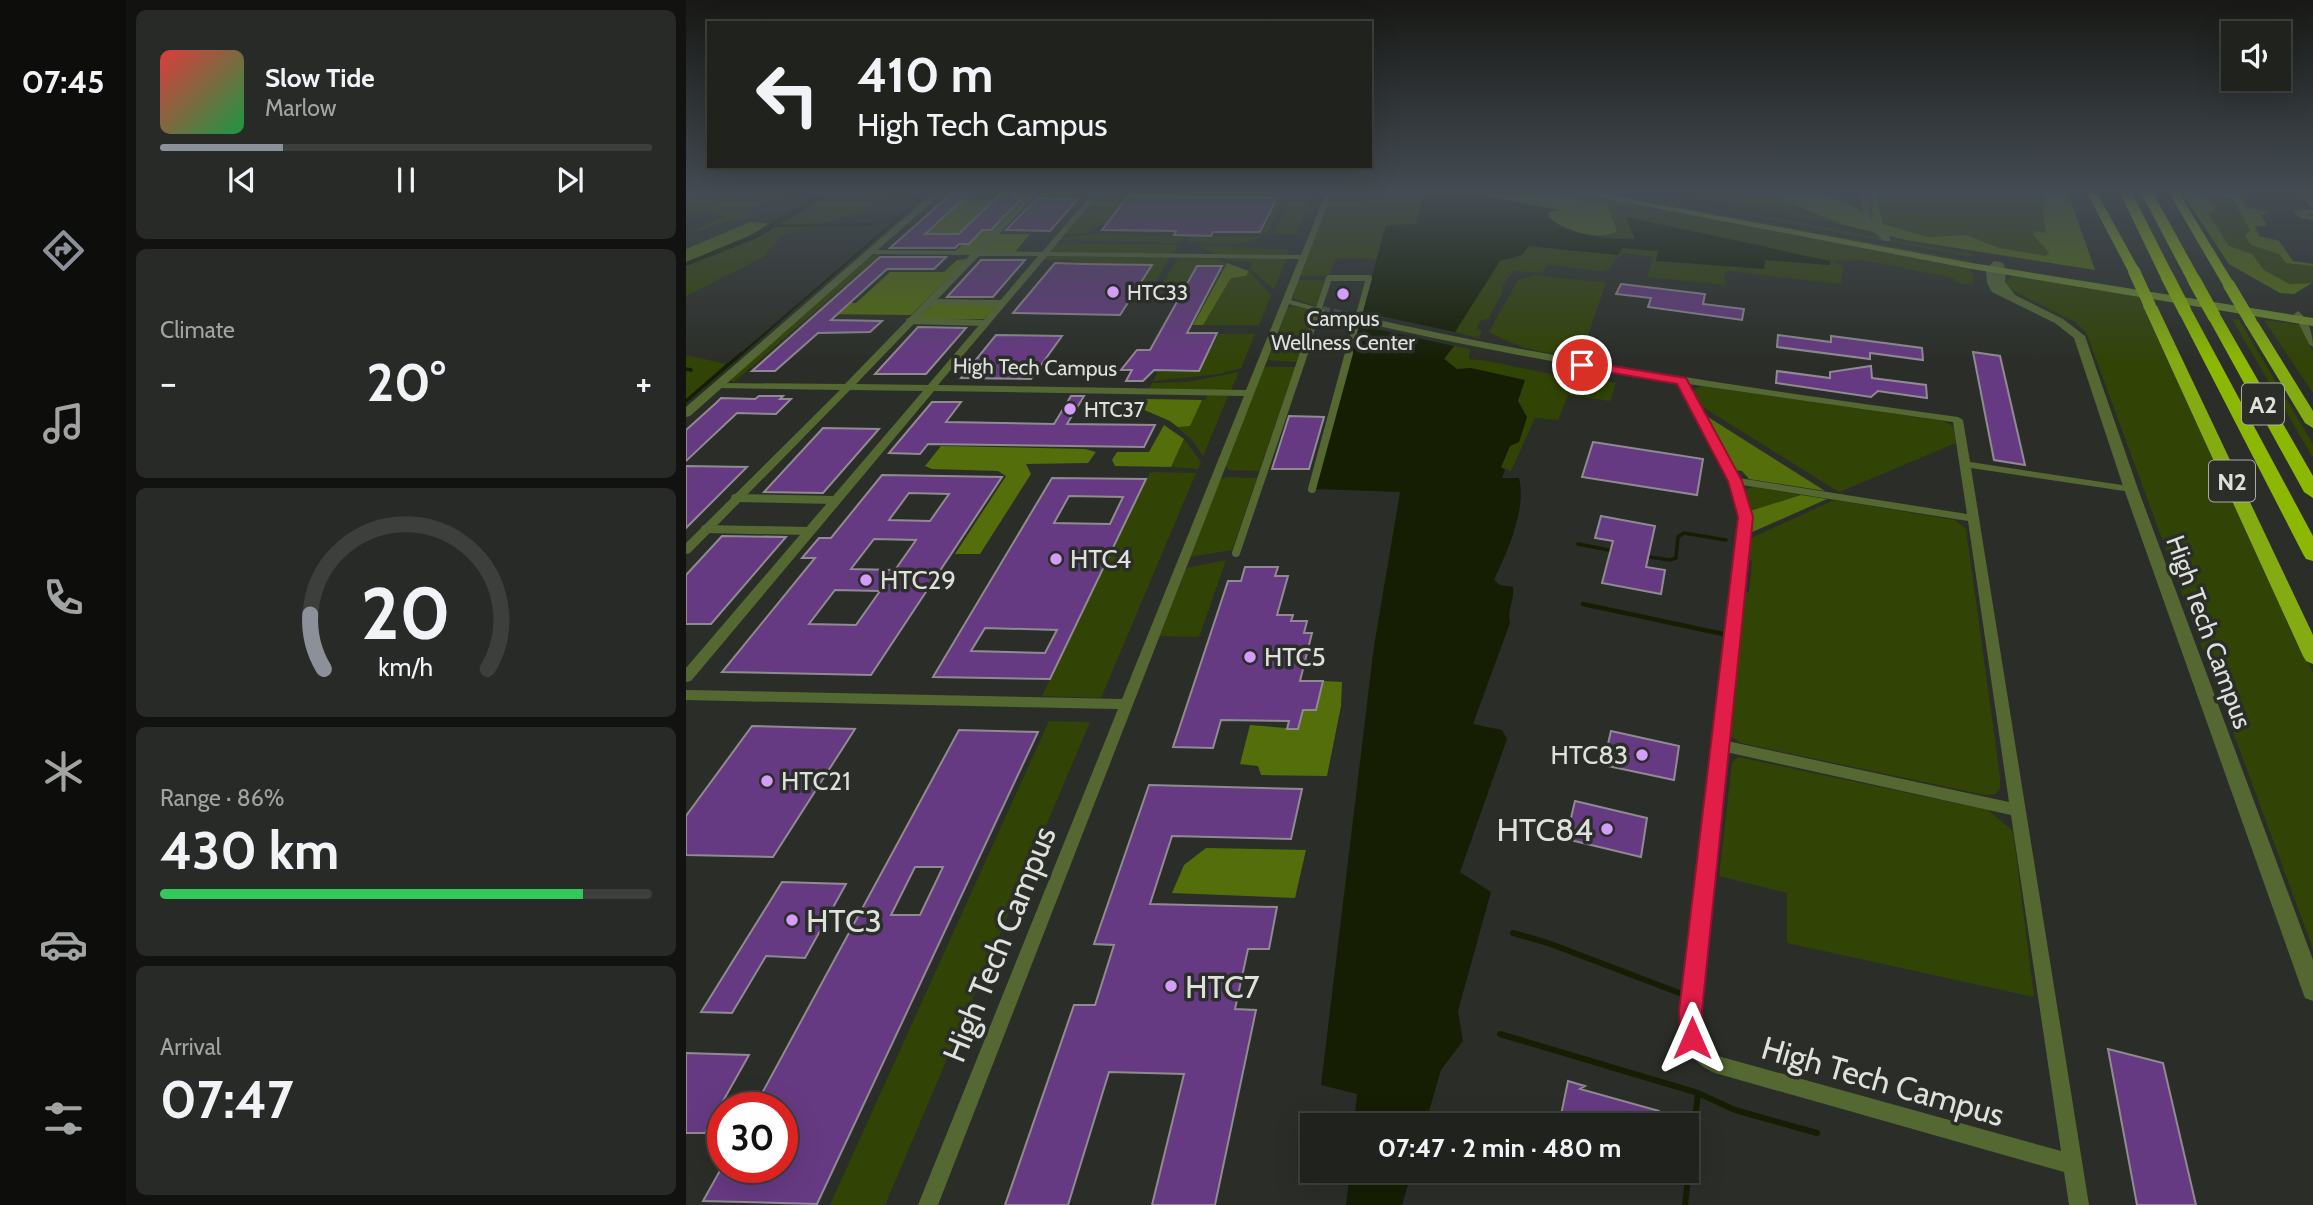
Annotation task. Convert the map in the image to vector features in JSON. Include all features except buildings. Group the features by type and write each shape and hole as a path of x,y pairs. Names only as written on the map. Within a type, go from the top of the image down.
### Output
{"highway":[{"name":"N2","path":"2122,249 2313,656"},
{"name":"A2","path":"2154,249 2313,554"},
{"name":"A2","path":"2177,249 2313,492"},
{"path":"2208,249 2313,423"}],"main road":[{"path":"1893,249 2306,318"},
{"path":"1901,249 1997,268"}],"street":[{"path":"686,413 873,249"},
{"path":"686,550 980,249"},
{"name":"High Tech Campus","path":"686,677 1048,249"},
{"name":"High Tech Campus","path":"928,1205 1305,249"},
{"path":"870,252 1302,257"},
{"name":"High Tech Campus","path":"1997,268 1993,286 2059,321 2079,336 2131,489 2313,990"},
{"path":"1236,553 1329,278 1369,278 1355,318 1312,489"},
{"path":"1284,301 1320,310"},
{"path":"928,302 1002,303"},
{"path":"1355,318 1567,362 1958,420 2079,1205"},
{"path":"2306,318 2313,344"},
{"name":"High Tech Campus","path":"909,321 985,323"},
{"name":"High Tech Campus","path":"1682,381 1735,481 1745,517 1689,1026 1697,1050 1705,1060 1823,1096 2072,1164"},
{"name":"High Tech Campus","path":"718,385 1248,393"},
{"path":"1965,464 2131,489"},
{"path":"1735,481 1972,518"},
{"path":"735,498 834,500"},
{"path":"705,529 808,531"},
{"path":"686,695 1125,704"},
{"path":"1720,745 2017,810"}],"green space":[{"path":"686,249 719,249 686,262"},
{"path":"729,249 770,249 762,258 686,296 686,266"},
{"path":"957,249 977,249 974,252 955,251"},
{"path":"983,249 1017,249 1015,252 981,251"},
{"path":"1051,249 1177,249 1173,254 1049,252"},
{"path":"1205,249 1290,250 1287,255 1216,254"},
{"path":"1307,249 1380,249 1377,259 1336,258 1329,276 1296,276"},
{"path":"1525,249 1561,249 1618,255 1620,249 1636,249 1658,251 1657,260 1764,268 1765,260 1830,265 1768,249 1866,249 1969,269 1974,275 1973,285 1957,283 1953,278 1864,260 1832,261 1843,266 1841,284 1729,271 1724,274 1726,285 1647,277 1653,257 1624,253 1614,261 1610,269 1602,271 1548,265 1542,273 1514,271 1502,286 1503,291 1488,319 1481,320 1476,329 1482,331 1479,338 1455,332 1500,261 1515,258"},
{"path":"1892,249 1907,249 1971,261 1971,264"},
{"path":"1929,249 1972,254 1971,257"},
{"path":"1964,249 2006,249 2046,256 2049,253 2046,249 2088,249 2095,270"},
{"path":"1974,249 2082,249 2087,265"},
{"path":"2219,249 2238,249 2252,254 2264,270 2290,284 2312,283 2294,294 2280,293 2229,264"},
{"path":"2238,249 2264,249 2279,254 2286,263 2313,266 2313,283 2291,284 2264,270 2252,254"},
{"path":"2264,249 2285,249 2293,261 2313,266 2286,263 2279,254"},
{"path":"881,254 734,382 730,380 871,256"},
{"path":"1048,256 1170,257 1154,284 1141,284 1152,265 1081,264 1071,260 1042,260"},
{"path":"1178,258 1217,259 1227,263 1224,266 1197,265 1185,285 1162,284"},
{"path":"1223,258 1286,259 1274,289 1250,269 1252,262 1229,261"},
{"path":"967,259 911,315 816,314 829,303 856,303 890,272 944,272 957,260"},
{"path":"1227,263 1249,271 1246,276 1231,278 1203,325 1193,325"},
{"path":"1249,271 1271,295 1259,325 1203,325 1231,278 1246,276"},
{"path":"1535,275 1606,283 1583,349 1548,353 1523,347 1489,332 1518,280"},
{"path":"2013,276 2137,294 2313,673 2313,949 2086,332 2075,322 2008,288 2005,281"},
{"path":"1298,280 1325,280 1316,306 1292,298"},
{"path":"932,305 997,305 984,319 917,320"},
{"path":"1292,306 1315,311 1297,362 1268,360 1287,309"},
{"path":"2232,319 2239,320 2313,444 2313,458"},
{"path":"2264,320 2300,325 2313,352 2313,393"},
{"path":"1219,334 1255,334 1241,368 1218,374 1153,381 1158,372 1199,372"},
{"path":"1454,346 1470,349 1469,359 1572,378 1616,383 1610,401 1568,395 1558,420 1535,418 1511,471 1501,467 1510,446 1519,442 1527,417 1471,368 1457,370 1444,358"},
{"path":"686,355 726,364 686,399"},
{"path":"1295,367 1259,471 1229,470 1225,465 1263,368"},
{"path":"1239,372 1231,390 1149,389 1152,383 1187,382"},
{"path":"1701,386 1944,421 1953,426 1956,443 1839,492 1698,404 1692,391"},
{"path":"1208,395 1228,396 1203,456 1192,440 1170,421 1140,407 1144,399 1205,400"},
{"path":"1144,399 1202,400 1190,426 1178,427 1142,409 1140,407"},
{"path":"1704,416 1825,491 1749,479 1742,471 1732,470"},
{"path":"1164,425 1184,439 1171,467 1115,466 1112,460 1117,452 1149,452"},
{"path":"1184,439 1201,462 1198,469 1171,467"},
{"path":"941,446 1085,449 1096,452 1088,463 1026,464 1031,474 980,554 955,554 1006,476 998,471 932,469 925,466"},
{"path":"1150,472 1196,473 1101,698 1042,696"},
{"path":"1257,478 1232,550 1189,557 1220,479"},
{"path":"1753,487 1801,495 1750,511 1743,490"},
{"path":"1801,495 1827,499 1750,533 1750,511"},
{"path":"1834,500 1955,520 1966,529 2000,777 2000,788 1996,794 1985,795 1741,743 1730,736 1743,592 1749,592 1752,561 1747,559 1749,539"},
{"path":"1226,560 1199,637 1160,636 1186,568"},
{"path":"1323,681 1342,682 1341,706 1327,776 1261,775 1258,766 1240,764 1250,725 1298,729 1303,710 1316,710"},
{"path":"1049,721 1090,722 885,1205 830,1205"},
{"path":"1738,757 1988,810 2013,831 2034,997 1787,943 1787,893 1719,876 1732,763"},
{"path":"1206,848 1306,850 1295,898 1172,893 1184,865"}],"shaded area":[{"path":"717,249 729,249 686,266 686,262"},
{"path":"1379,249 1526,249 1522,255 1500,261 1455,332 1362,312"},
{"path":"1561,249 1621,249 1618,255"},
{"path":"1637,249 1775,249 1830,261 1830,265 1765,260 1764,269 1656,261 1658,251"},
{"path":"1358,325 1454,346 1444,359 1457,369 1471,368 1525,380 1518,401 1527,417 1519,442 1510,446 1501,467 1505,470 1502,478 1519,478 1521,490 1518,516 1510,544 1494,580 1500,585 1513,587 1510,623 1473,724 1502,730 1507,739 1460,872 1491,892 1458,1011 1463,1041 1441,1070 1428,1113 1355,1113 1357,1094 1321,1085 1374,646 1400,492 1314,489"},
{"path":"1349,1183 1408,1183 1402,1205 1346,1205"}],"waterway":[{"path":"740,355 863,249"},
{"path":"686,401 742,353"},
{"path":"686,369 691,370"},
{"path":"1643,556 1670,560 1676,558 1678,537 1684,533 1726,540"},
{"path":"1578,544 1614,551"},
{"path":"1583,604 1723,634"},
{"path":"1513,933 1548,943 1682,994"},
{"path":"1500,1034 1698,1093"},
{"path":"1685,1205 1698,1093"},
{"path":"1698,1093 1735,1110 1817,1133"}],"tunnel":[{"path":"1322,310 1352,317"}],"place":[{"name":"HTC33","path":"1113,292"},
{"name":"Campus Wellness Center","path":"1343,294"},
{"name":"HTC37","path":"1070,409"},
{"name":"HTC4","path":"1056,559"},
{"name":"HTC29","path":"866,580"},
{"name":"HTC5","path":"1250,657"},
{"name":"HTC83","path":"1642,755"},
{"name":"HTC21","path":"767,781"},
{"name":"HTC84","path":"1607,829"},
{"name":"HTC3","path":"792,920"},
{"name":"HTC7","path":"1171,986"}],"route":[{"path":"1582,365 1682,381 1735,481 1743,504 1743,547 1690,1011 1689,1026 1692,1038"}]}
